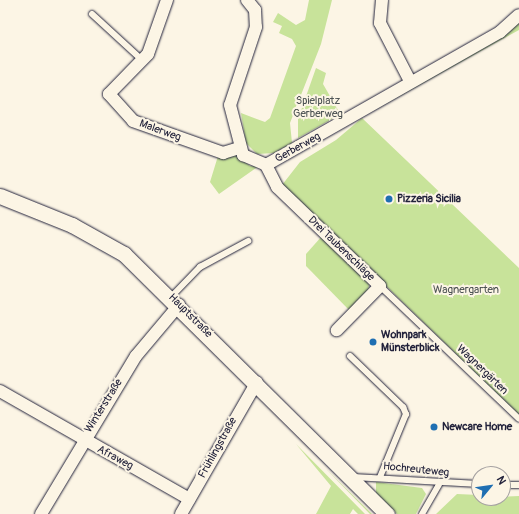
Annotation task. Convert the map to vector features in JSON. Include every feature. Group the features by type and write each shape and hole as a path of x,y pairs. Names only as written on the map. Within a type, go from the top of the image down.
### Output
{"street":[{"name":"Malerweg","path":"167,0 148,54 109,94 133,121 223,152 239,148"},
{"path":"239,148 230,105 256,27 255,10 246,0"},
{"path":"382,0 380,23 410,81"},
{"name":"Gerberweg","path":"239,148 250,161 266,165 330,131 410,81 500,32 519,15"},
{"name":"Drei Taubenschläge","path":"266,165 277,187 380,286 337,330"},
{"name":"Hauptstraße","path":"0,196 106,242 139,266 257,382 387,514"},
{"name":"Winterstraße","path":"41,514 82,441 136,356 175,301"},
{"name":"Frühlingstraße","path":"181,514 257,382"},
{"name":"Afraweg","path":"0,391 82,441 189,499"}],"lane":[{"path":"92,14 142,60"},
{"path":"175,301 200,267 248,241"},
{"name":"Wagnergärten","path":"380,286 519,419"},
{"path":"350,356 403,407 406,414 380,476"},
{"name":"Hochreuteweg","path":"351,476 380,476 439,484 471,484"},
{"path":"422,514 439,484"}],"green space":[{"path":"309,0 332,0 321,44 290,123 292,143 274,153 257,154 246,143 241,113 265,122 270,118 296,46 292,39 279,33 282,26 273,22 278,13 296,25 305,20"},
{"path":"519,21 519,30 366,115"},
{"name":"Spielplatz Gerberweg","path":"316,68 326,73 323,84 338,110 332,119 298,138 298,119"},
{"name":"Wagnergarten","path":"362,118 519,268 519,415 282,185 300,162 336,140"},
{"path":"237,155 250,166 259,166 219,194 210,182 218,156"},
{"path":"322,236 369,284 368,293 350,311 306,266 306,254"},
{"path":"296,444 365,514 358,514 353,509 350,514 316,514 331,486"},
{"path":"325,468 372,514 370,514"},
{"path":"376,482 422,488 426,494 416,514 397,514 376,494"},
{"path":"457,494 471,495 471,506 511,506 511,496 519,496 519,514 436,514"}],"place":[{"name":"Pizzeria Sicilia","path":"389,199"},
{"name":"Wohnpark Münsterblick","path":"373,342"},
{"name":"Newcare Home","path":"434,427"}]}
